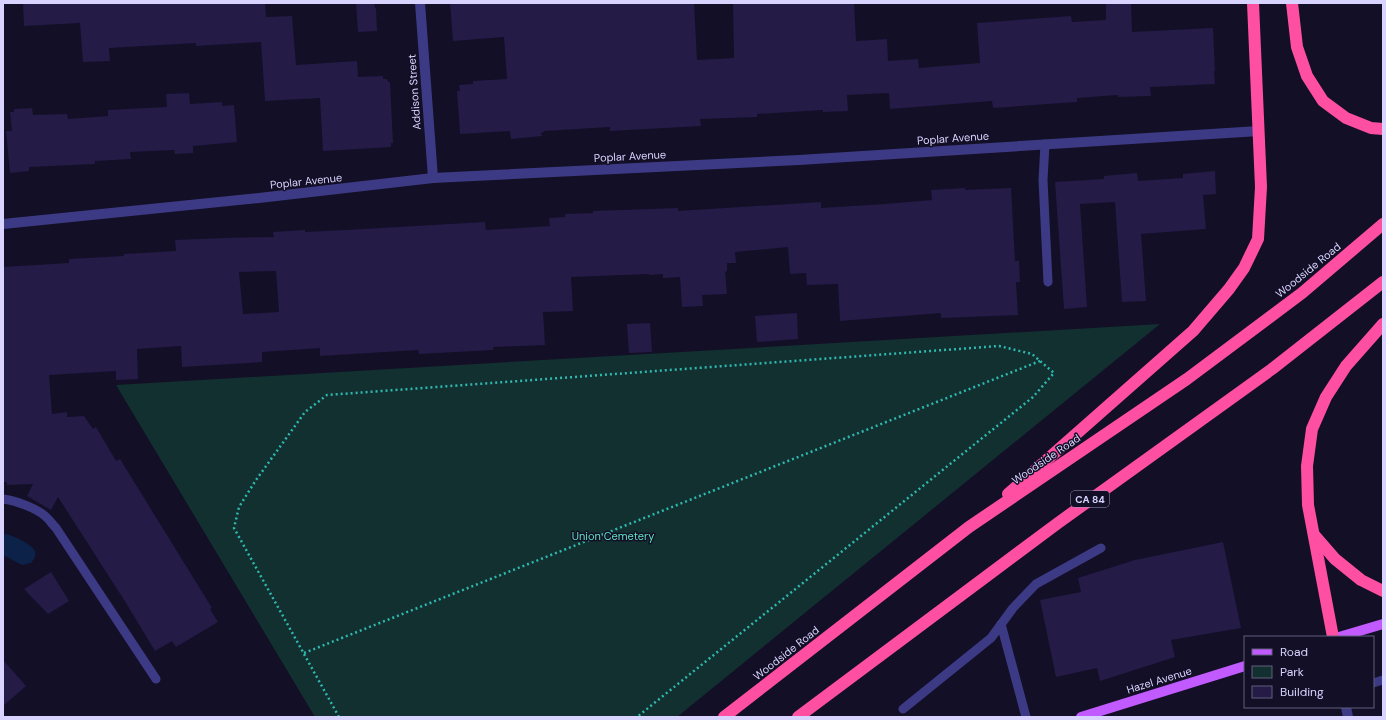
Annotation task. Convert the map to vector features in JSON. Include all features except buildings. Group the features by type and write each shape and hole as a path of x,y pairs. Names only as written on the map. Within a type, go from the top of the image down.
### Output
{"highway":[{"path":"969,528 1193,330 1229,289 1244,268 1258,239 1261,187 1253,3"},
{"path":"1292,3 1297,48 1307,76 1323,101 1346,118 1371,128 1383,129"},
{"name":"Woodside Road","path":"724,717 969,528 1187,379 1302,293 1383,224"},
{"name":"CA 84","path":"798,717 1058,523 1272,369 1383,282"},
{"path":"1333,636 1308,505 1307,466 1312,429 1326,397 1346,366 1383,324"},
{"path":"1314,535 1340,564 1361,580 1383,591"}],"main road":[{"path":"1342,636 1383,624"},
{"name":"Hazel Avenue","path":"1081,717 1244,666"}],"street":[{"name":"Addison Street","path":"420,3 432,178"},
{"name":"Poplar Avenue","path":"3,224 259,198 432,178 799,160 1259,131"}],"lane":[{"path":"1045,144 1043,180 1048,282"},
{"path":"3,499 10,500 44,515 56,528 156,679"},
{"path":"903,709 991,638 1013,608 1036,584 1101,548"},
{"path":"1001,624 1026,717"}],"path":[{"path":"340,717 234,528 239,507 256,480 305,412 327,395 999,346 1032,354 1054,373 1033,397 637,717"},
{"path":"304,653 1040,360"}],"green space":[{"name":"Union Cemetery","path":"1160,324 677,717 315,717 116,385"}],"water":[{"path":"5,534 21,540 34,549 35,555 31,563 22,565 3,555 3,535"}]}
